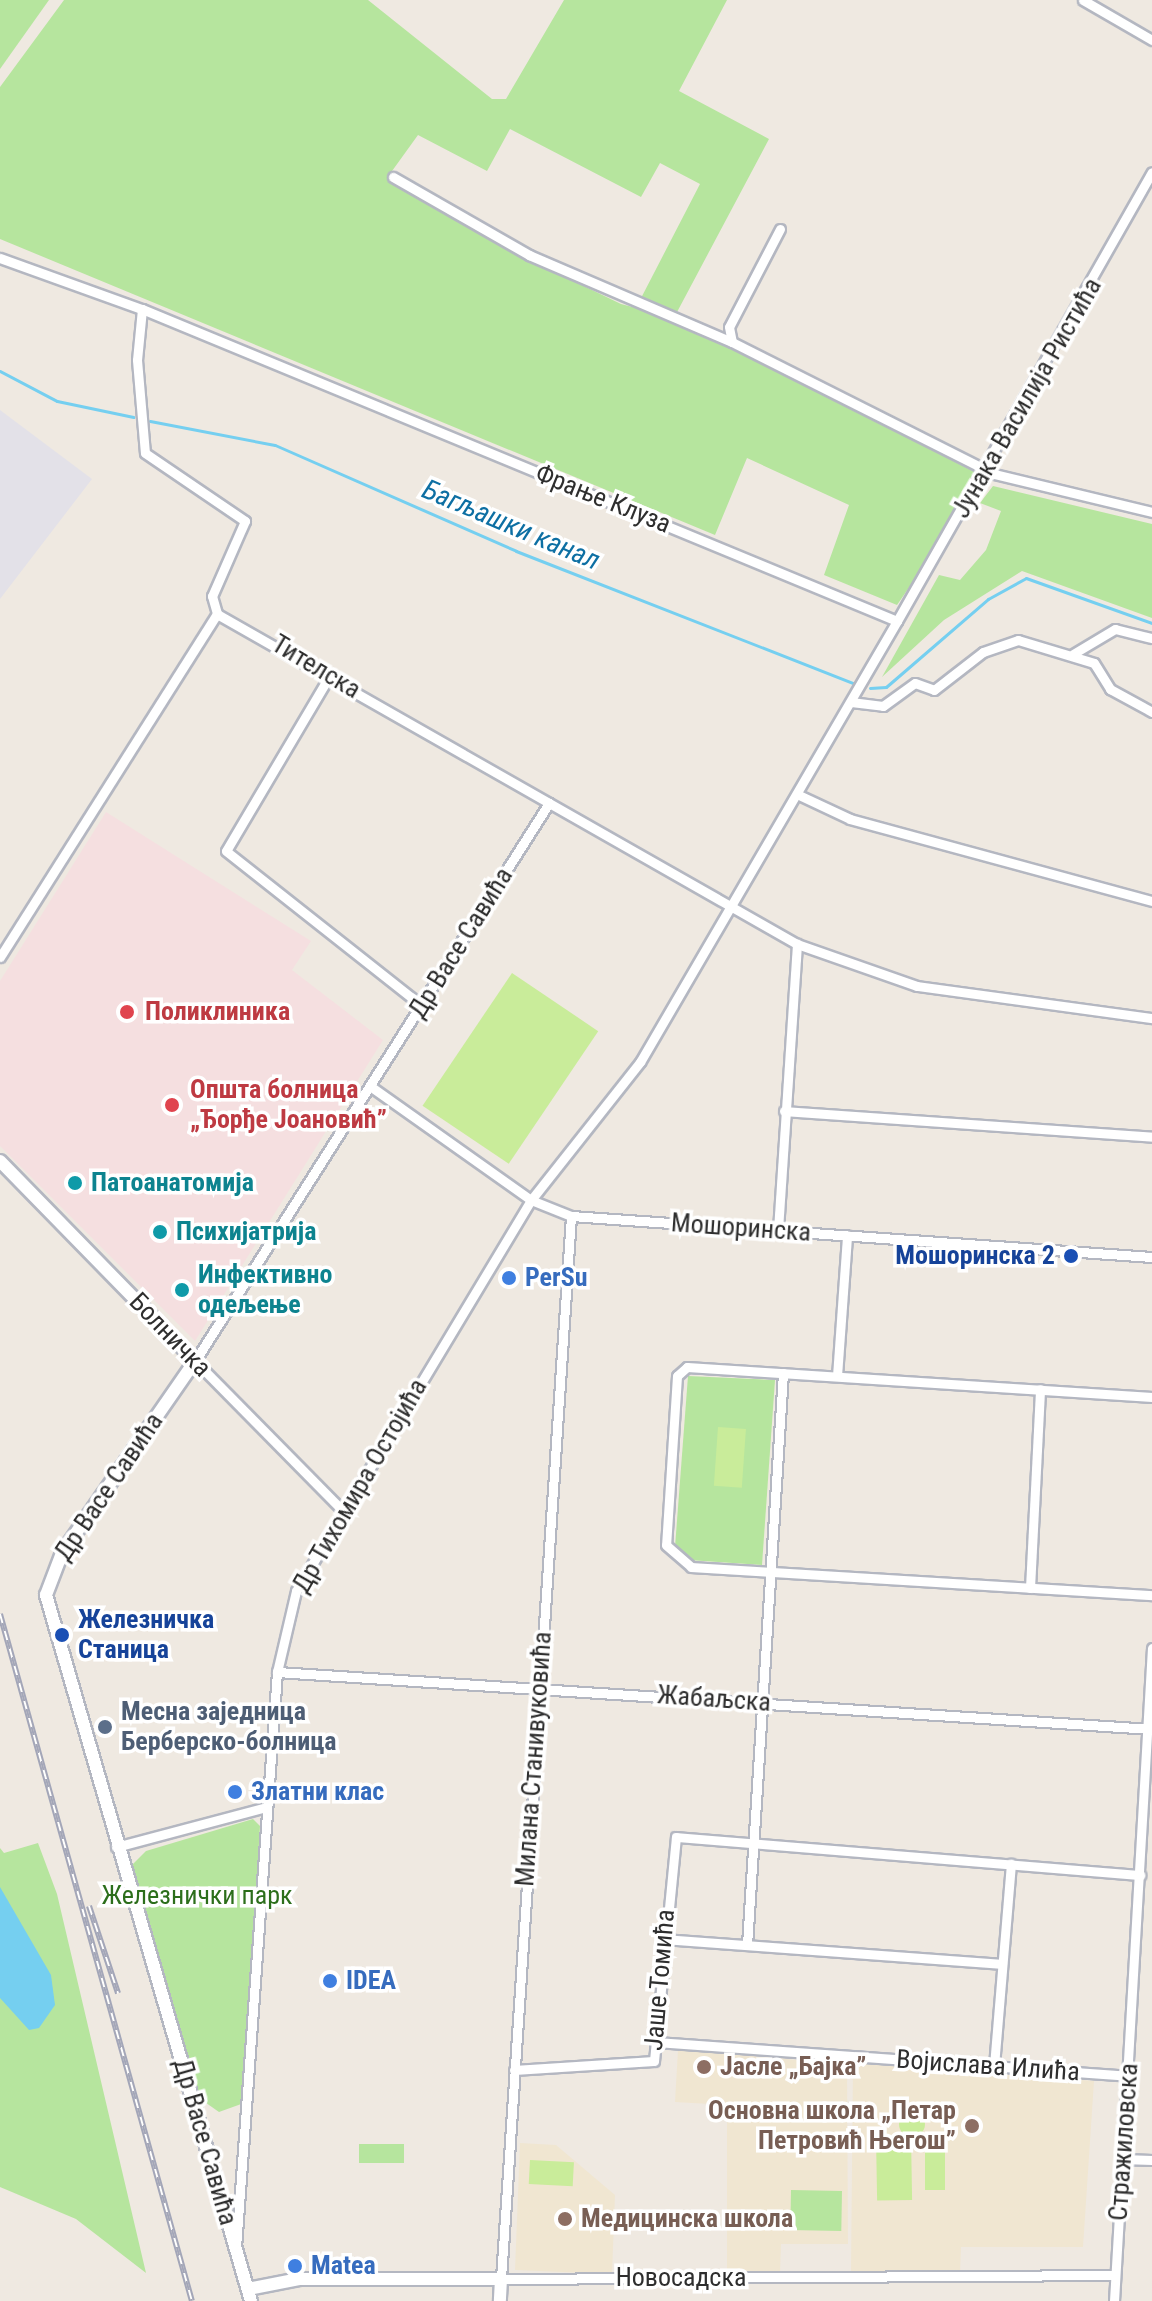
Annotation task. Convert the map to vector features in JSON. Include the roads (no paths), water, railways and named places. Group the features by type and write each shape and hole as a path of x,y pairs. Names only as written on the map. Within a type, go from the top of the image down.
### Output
{"street":[{"path":"1083,0 1152,40"},
{"name":"Јунака Василија Ристића","path":"897,621 987,471 1152,172"},
{"path":"393,177 529,255 732,342 987,471 1152,512"},
{"path":"732,342 729,327 780,229"},
{"name":"Фрање Клуза","path":"0,258 142,309 897,621"},
{"path":"0,957 217,614 212,596 245,521 145,453 137,360 142,309"},
{"name":"Тителска","path":"217,614 330,675 797,944 917,986 1152,1018"},
{"path":"735,909 897,621"},
{"path":"1073,654 1115,629 1152,638"},
{"path":"851,702 883,706 915,683 937,689 1000,643 1028,640 1094,663"},
{"path":"1091,646 1094,663 1110,689 1152,712"},
{"path":"330,675 227,845 228,855 421,1005"},
{"path":"801,796 850,819 1152,901"},
{"name":"Др Васе Савића","path":"250,2295 116,1847 46,1590 62,1553 195,1361 549,803"},
{"name":"Др Тихомира Остојића","path":"236,2250 277,1672 296,1591 341,1509 531,1200 640,1062 735,909"},
{"path":"778,1230 797,944"},
{"name":"Мошоринска","path":"370,1086 531,1200 571,1216 1152,1257"},
{"path":"784,1111 1152,1137"},
{"name":"Болничка","path":"0,1161 341,1509"},
{"name":"Милана Станивуковића","path":"500,2301 571,1216"},
{"path":"837,1376 847,1235"},
{"path":"1152,1397 687,1367 677,1376 667,1551 691,1567 1152,1595"},
{"path":"747,1945 783,1373"},
{"path":"1030,1588 1040,1389"},
{"name":"Стражиловска","path":"1114,2301 1150,1728 1152,1648"},
{"name":"Жабаљска","path":"277,1672 1150,1728"},
{"path":"116,1847 266,1807"},
{"name":"Јаше Томића","path":"514,2070 647,2066 656,2042 673,1840 754,1842"},
{"path":"754,1842 1140,1875"},
{"path":"994,2066 1011,1864"},
{"path":"664,1939 1002,1964"},
{"name":"Војислава Илића","path":"656,2042 1128,2076"},
{"path":"1122,2159 1152,2160"},
{"name":"Новосадска","path":"250,2295 299,2279 1115,2275"}],"water":[{"path":"0,1887 51,1975 55,2005 39,2028 29,2030 0,1998"}],"waterway":[{"name":"Багљашки канал","path":"0,371 57,401 133,417"},
{"name":"Багљашки канал","path":"150,421 275,445 516,551 853,683"},
{"name":"Багљашки канал","path":"870,688 886,687 988,599 1026,578 1152,623"}],"railway":[{"path":"0,1614 192,2301"},
{"path":"89,1906 118,1993"}],"place":[{"name":"Поликлиника","path":"127,1012"},
{"name":"Општа болница „Ђорђе Јоановић”","path":"172,1105"},
{"name":"Патоанатомија","path":"75,1183"},
{"name":"Психијатрија","path":"160,1232"},
{"name":"Мошоринска 2","path":"1071,1256"},
{"name":"PerSu","path":"509,1278"},
{"name":"Инфективно одељење","path":"182,1290"},
{"name":"Железничка Станица","path":"62,1635"},
{"name":"Месна заједница Берберско-болница","path":"105,1727"},
{"name":"Златни клас","path":"235,1792"},
{"name":"IDEA","path":"330,1981"},
{"name":"Јасле „Бајка”","path":"704,2067"},
{"name":"Основна школа „Петар Петровић Његош”","path":"972,2126"},
{"name":"Медицинска школа","path":"565,2219"},
{"name":"Matea","path":"295,2266"}],"park label":[{"name":"Железнички парк","path":"197,1896"}]}
